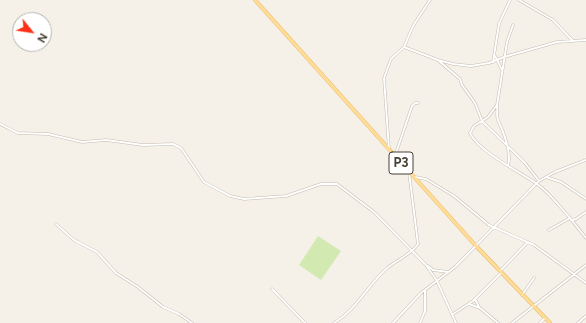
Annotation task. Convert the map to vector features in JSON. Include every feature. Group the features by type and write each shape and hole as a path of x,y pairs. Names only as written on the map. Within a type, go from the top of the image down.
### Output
{"main road":[{"name":"P3","path":"255,0 500,273 550,323"}],"street":[{"path":"389,150 384,78 391,59 404,47 413,26 430,0"},
{"path":"493,62 499,24 510,0"},
{"path":"519,0 553,20 572,40"},
{"path":"508,166 510,155 506,146 502,128 497,118 497,105 504,57 513,24"},
{"path":"404,47 438,60 461,65 493,62 540,46 572,40 586,40"},
{"path":"495,55 503,71"},
{"path":"438,60 460,79 462,86 475,104 482,121 525,163 538,182 586,238"},
{"path":"395,156 412,106 415,103 418,103"},
{"path":"497,105 471,130 471,135 488,152 508,166 538,182"},
{"path":"0,124 18,133 48,134 82,142 106,140 143,145 173,144 181,148 204,182 230,196 244,200 286,196 321,184 337,184 374,212 426,266 437,281 456,323"},
{"path":"393,323 426,289 449,272 495,228 538,182 555,172 586,160"},
{"path":"334,323 356,302 386,269 412,251 419,242 408,171"},
{"path":"414,177 426,179 454,196 479,218 495,228 528,242 586,283"},
{"path":"546,177 561,182 586,199"},
{"path":"549,230 570,219 576,219 586,212"},
{"path":"56,224 76,241 97,252 116,273 163,306 180,314 192,323"},
{"path":"453,314 469,304 528,242"},
{"path":"512,323 586,264"},
{"path":"426,266 433,270 449,272"},
{"path":"522,295 534,278"},
{"path":"272,289 305,323"},
{"path":"420,323 425,311 426,289"},
{"path":"475,298 480,308"},
{"path":"469,304 480,308 498,323"},
{"path":"578,323 586,316"},
{"path":"540,323 545,318"}],"green space":[{"path":"318,236 341,251 321,280 299,265"}]}
